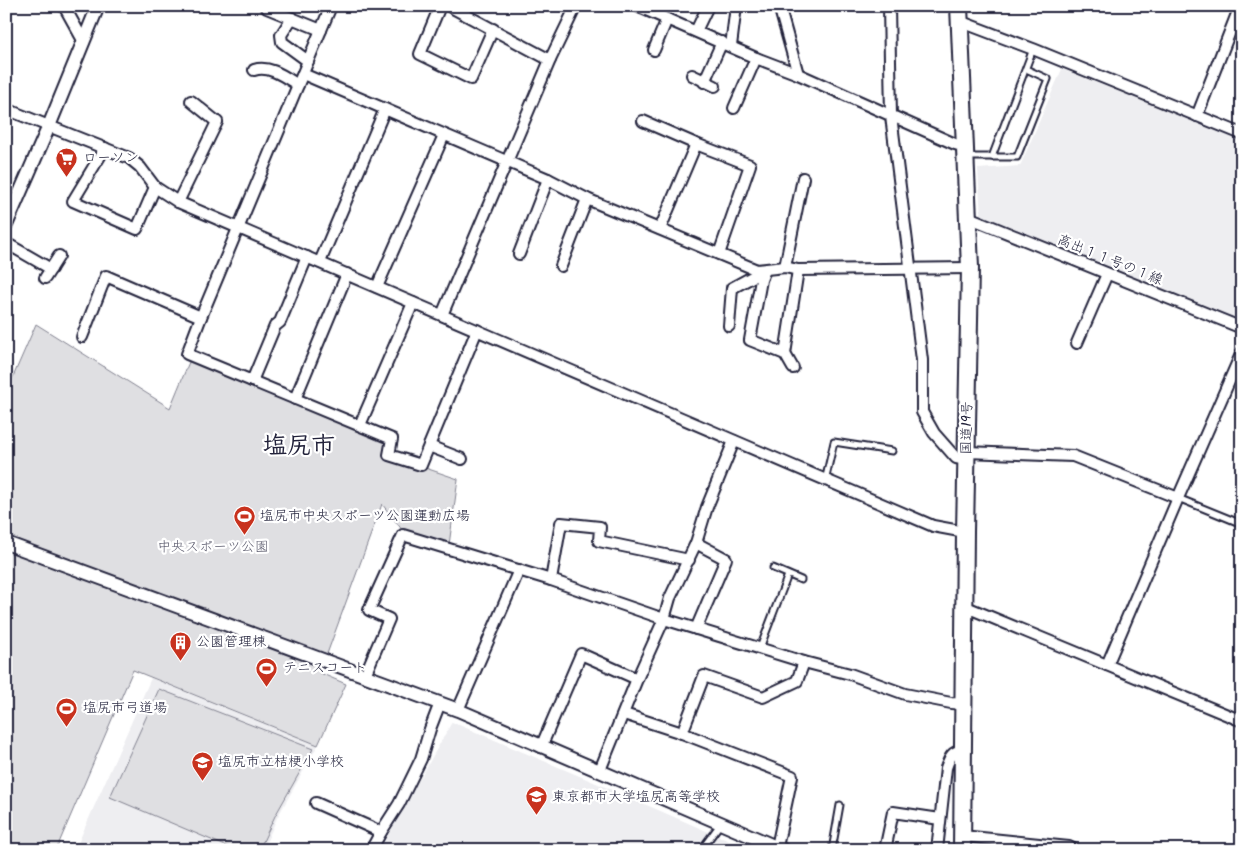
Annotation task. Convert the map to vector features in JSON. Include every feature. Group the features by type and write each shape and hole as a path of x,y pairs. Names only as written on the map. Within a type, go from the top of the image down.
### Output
{"highway":[{"name":"国道19号","path":"959,14 970,268 962,843"}],"street":[{"path":"64,6 84,42"},
{"path":"7,222 98,6"},
{"path":"266,6 321,30"},
{"path":"331,6 187,354 392,439 389,455 421,465 476,330"},
{"path":"440,6 420,54 471,79 493,30"},
{"path":"449,6 550,60"},
{"path":"442,315 550,60 576,6"},
{"path":"637,6 756,58 798,74 955,144 965,152"},
{"path":"696,31 708,6"},
{"path":"704,82 726,44 736,6"},
{"path":"779,6 798,74"},
{"path":"889,6 891,116 922,360 922,412 934,433 956,458 967,456 1073,456 1178,498"},
{"path":"1197,116 1240,6"},
{"path":"959,14 1033,50 1242,134"},
{"path":"292,18 280,35 282,42 308,61"},
{"path":"654,50 667,19"},
{"path":"734,108 756,58"},
{"path":"254,70 260,68 280,73 298,85"},
{"path":"303,74 548,179 587,199 757,270 785,267 798,270 970,268"},
{"path":"692,76 715,86"},
{"path":"178,202 217,122 192,101"},
{"path":"6,109 129,158 140,167 155,187 178,202 825,481 933,526 965,532"},
{"path":"320,262 385,109"},
{"path":"643,121 750,165 719,254"},
{"path":"377,287 444,134"},
{"path":"660,229 696,144"},
{"path":"105,148 73,201 137,229 155,187"},
{"path":"785,267 803,178"},
{"path":"519,254 548,179"},
{"path":"561,266 587,199"},
{"name":"高出１１号の１線","path":"968,217 1242,328"},
{"path":"6,243 48,273 59,256"},
{"path":"252,381 275,326 280,322 307,257"},
{"path":"729,326 732,288 765,270"},
{"path":"765,270 761,280 750,340 785,354 793,368"},
{"path":"785,354 798,270"},
{"path":"295,399 347,274"},
{"path":"1078,343 1107,274"},
{"path":"82,337 106,276 201,317"},
{"path":"360,425 413,303"},
{"path":"1108,666 1178,498 1242,352"},
{"path":"600,770 664,619 670,598 696,544 707,507 734,441"},
{"path":"429,446 462,459"},
{"path":"552,580 561,523 600,527 599,541 688,560"},
{"path":"364,675 389,619 369,610 403,535 552,580 696,629 850,674 905,694 964,704"},
{"path":"6,543 458,710 780,848 792,776 682,733 624,714"},
{"path":"696,544 726,559 696,629"},
{"path":"458,710 519,570"},
{"path":"964,606 1242,721"},
{"path":"541,747 581,654 637,679"},
{"path":"682,733 704,676 763,697 797,681 804,662"},
{"path":"371,850 399,804 421,759 440,703"},
{"path":"937,850 946,768 949,758 956,751 963,750"},
{"path":"316,803 381,832"},
{"path":"885,850 893,812 940,820"},
{"path":"962,843 1071,849"}],"lane":[{"path":"992,157 1033,50"},
{"path":"965,152 992,157 1017,157 1048,78 1026,69"},
{"path":"825,481 834,442 892,451"},
{"path":"1178,498 1242,524"},
{"path":"773,568 801,580"},
{"path":"760,648 788,575"},
{"path":"832,850 840,805"},
{"path":"701,850 721,823"}],"shaded area":[{"path":"1062,69 1242,141 1242,323 981,216 978,169 1020,166"},
{"name":"塩尻市立桔梗小学校","path":"151,678 318,745 277,818 263,850 75,850"},
{"name":"東京都市大学塩尻高等学校","path":"452,722 596,783 750,850 380,850"}],"green space":[{"name":"中央スポーツ公園","path":"36,324 170,408 189,362 197,361 386,439 384,454 458,479 449,545 403,531 382,504 320,673 346,684 318,745 133,670 56,850 6,850 6,393"},
{"name":"塩尻市立桔梗小学校","path":"159,689 313,749 275,816 259,850 235,850 110,797"}],"place":[{"name":"ローソン","path":"67,177"},
{"name":"塩尻市中央スポーツ公園運動広場","path":"244,535"},
{"name":"公園管理棟","path":"180,661"},
{"name":"テニスコート","path":"267,687"},
{"name":"塩尻市弓道場","path":"67,727"},
{"name":"塩尻市立桔梗小学校","path":"202,781"},
{"name":"東京都市大学塩尻高等学校","path":"536,816"}],"district":[{"name":"塩尻市","path":"299,446"}]}
